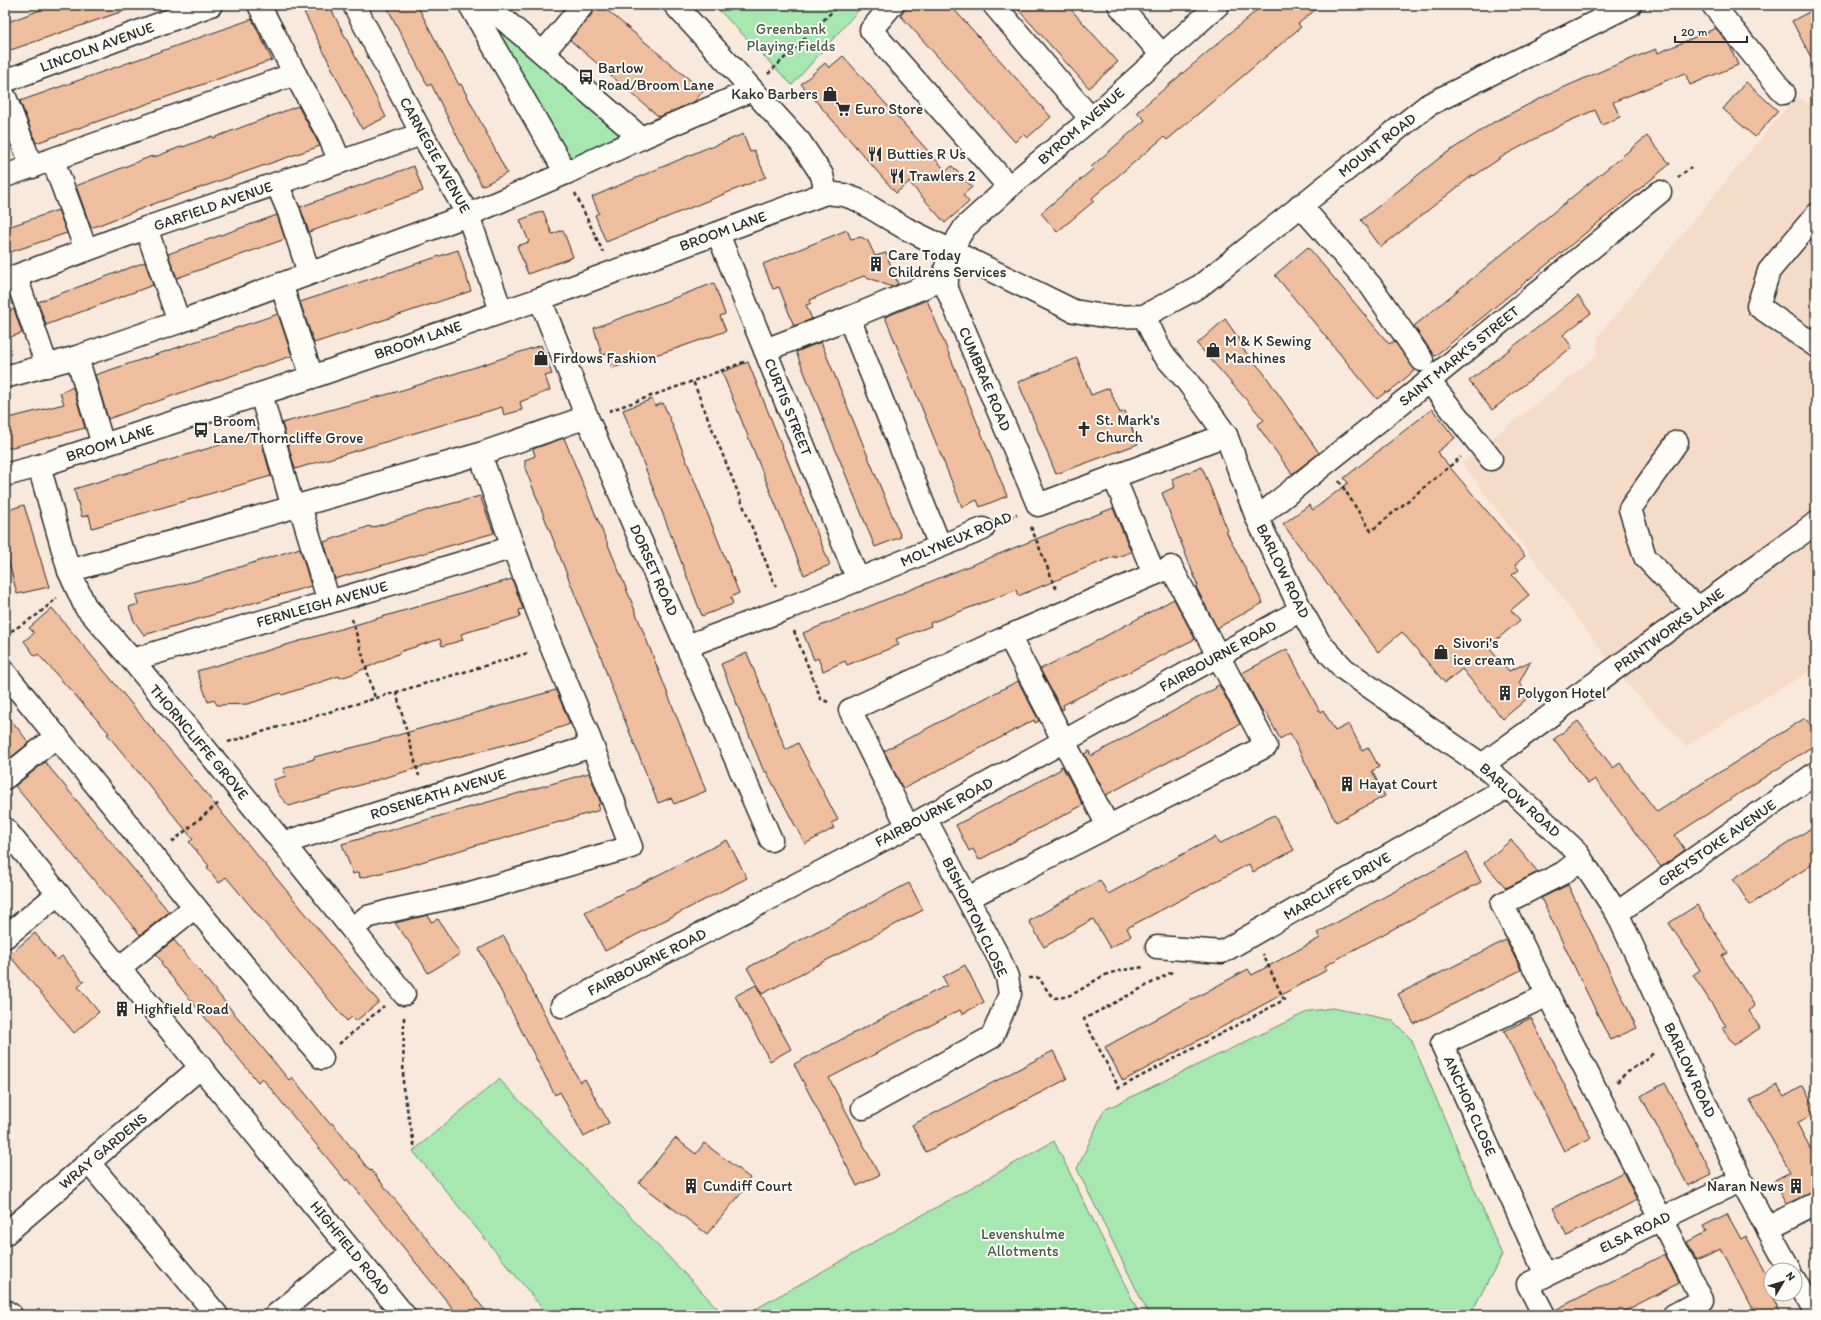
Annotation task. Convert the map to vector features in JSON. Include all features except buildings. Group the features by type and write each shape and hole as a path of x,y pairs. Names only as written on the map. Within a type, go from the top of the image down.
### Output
{"street":[{"name":"LINCOLN AVENUE","path":"5,81 211,5"},
{"path":"260,5 329,136 340,162"},
{"name":"CARNEGIE AVENUE","path":"354,5 422,134 468,214 501,311"},
{"path":"470,5 566,173"},
{"path":"487,5 641,138"},
{"path":"543,53 583,5"},
{"path":"675,5 800,142 822,175 826,193 844,195 858,200 905,228 1074,311 1110,317 1144,316"},
{"path":"892,5 871,30 1009,187"},
{"path":"994,5 1091,119"},
{"path":"1119,5 1162,55"},
{"name":"BYROM AVENUE","path":"952,252 965,227 1009,187 1091,119 1218,5"},
{"name":"MOUNT ROAD","path":"1144,316 1200,286 1300,205 1428,105 1630,5"},
{"path":"1713,5 1784,92"},
{"path":"5,176 295,74"},
{"path":"5,377 77,358 179,322 468,214 566,173 641,138 752,90"},
{"path":"5,97 32,167"},
{"name":"GARFIELD AVENUE","path":"10,278 146,228 422,134"},
{"path":"53,160 86,250"},
{"path":"277,184 289,212 309,273"},
{"name":"SAINT MARK'S STREET","path":"1257,518 1429,381 1660,192"},
{"name":"BROOM LANE","path":"5,475 39,466 261,394 501,311 540,299 826,193"},
{"path":"1300,205 1371,286 1422,360"},
{"path":"1816,215 1769,271 1758,306 1816,346"},
{"path":"146,228 179,322"},
{"name":"CURTIS STREET","path":"718,234 858,580"},
{"name":"CUMBRAE ROAD","path":"952,252 946,267 947,289 1031,508"},
{"path":"10,278 47,366"},
{"path":"766,352 929,285 947,280"},
{"path":"281,284 312,377"},
{"name":"DORSET ROAD","path":"540,299 587,419 771,840"},
{"name":"BARLOW ROAD","path":"1144,316 1162,353 1187,381 1226,435 1257,518 1301,610 1319,642 1344,669 1482,766 1508,787 1575,850 1618,913 1741,1180 1786,1262"},
{"path":"849,318 940,546"},
{"path":"77,358 103,445"},
{"path":"1429,381 1491,459"},
{"path":"261,394 296,507 338,599"},
{"path":"72,578 296,507 480,454 587,419"},
{"path":"1031,508 1226,435"},
{"path":"1677,442 1630,509 1645,557 1680,594 1700,607"},
{"path":"352,929 367,917 463,895 631,847 551,646 513,547 480,454"},
{"name":"THORNCLIFFE GROVE","path":"39,466 72,578 85,606 132,660 238,788 403,993"},
{"path":"1114,477 1154,574"},
{"name":"PRINTWORKS LANE","path":"1482,766 1816,523"},
{"name":"MOLYNEUX ROAD","path":"687,646 786,609 983,529"},
{"name":"FERNLEIGH AVENUE","path":"132,660 513,547"},
{"path":"850,710 1009,636 1172,567 1266,746 968,898"},
{"name":"FAIRBOURNE ROAD","path":"562,1006 916,822 1301,610"},
{"path":"1009,636 1108,826"},
{"path":"5,673 195,907 322,1058"},
{"name":"BISHOPTON CLOSE","path":"850,710 916,822 968,898 1000,960 1007,977 1010,994 992,1037 863,1108"},
{"path":"5,778 57,736"},
{"name":"ROSENEATH AVENUE","path":"283,843 592,746"},
{"name":"GREYSTOKE AVENUE","path":"1618,913 1816,772"},
{"name":"MARCLIFFE DRIVE","path":"1165,947 1222,952 1508,787"},
{"name":"HIGHFIELD ROAD","path":"5,829 404,1315"},
{"path":"1581,859 1563,874 1502,904 1702,1300 1674,1315"},
{"path":"5,937 58,894"},
{"path":"120,968 195,907"},
{"name":"ANCHOR CLOSE","path":"1537,1279 1442,1044 1548,994"},
{"name":"WRAY GARDENS","path":"5,1234 201,1067"},
{"path":"89,1163 217,1315"},
{"name":"ELSA ROAD","path":"1537,1279 1741,1180"},
{"path":"1767,1228 1816,1203"},
{"path":"276,1315 353,1252"},
{"path":"1537,1279 1544,1315"},
{"path":"1803,1293 1815,1315"},
{"path":"5,1311 11,1315"}],"path":[{"path":"752,90 839,5"},
{"path":"566,173 613,272"},
{"path":"587,419 693,381 766,352"},
{"path":"693,381 821,699 850,710"},
{"path":"1327,462 1371,531 1465,454"},
{"path":"1031,508 1065,612"},
{"name":"MOLYNEUX ROAD","path":"983,529 1031,508"},
{"path":"5,635 37,615 72,578"},
{"path":"338,599 375,698"},
{"path":"210,755 224,743 551,646"},
{"path":"396,692 425,798"},
{"path":"155,856 238,788"},
{"path":"1176,970 1084,1019 1118,1088 1284,1000 1254,934"},
{"path":"1007,977 1039,978 1049,993 1055,998 1063,998 1078,992 1113,972 1158,965 1170,958 1165,947"},
{"path":"322,1058 403,993"},
{"path":"403,993 403,1088 415,1149"},
{"path":"1602,1101 1624,1075 1675,1038"}],"shaded area":[{"path":"1796,96 1816,109 1816,667 1686,746 1624,681 1462,463 1597,355 1598,336"}],"green space":[{"path":"481,5 630,138 571,163"},
{"name":"Greenbank Playing Fields","path":"714,5 863,5 792,85"},
{"path":"1333,1008 1392,1020 1411,1039 1502,1255 1470,1315 1149,1315 1077,1169 1104,1110 1309,1011"},
{"path":"499,1079 724,1315 548,1315 413,1151"},
{"name":"Levenshulme Allotments","path":"1054,1141 1140,1315 745,1315"}],"place":[{"name":"Barlow Road/Broom Lane","path":"586,77"},
{"name":"Kako Barbers","path":"830,94"},
{"name":"Euro Store","path":"843,109"},
{"name":"Butties R Us","path":"875,154"},
{"name":"Trawlers 2","path":"897,176"},
{"name":"Care Today Childrens Services","path":"876,264"},
{"name":"M & K Sewing Machines","path":"1213,350"},
{"name":"Firdows Fashion","path":"541,358"},
{"name":"St. Mark's Church","path":"1084,429"},
{"name":"Broom Lane/Thorncliffe Grove","path":"201,430"},
{"name":"Sivori's ice cream","path":"1441,652"},
{"name":"Polygon Hotel","path":"1505,693"},
{"name":"Hayat Court","path":"1347,784"},
{"name":"Highfield Road","path":"122,1009"},
{"name":"Cundiff Court","path":"691,1186"},
{"name":"Naran News","path":"1796,1186"}]}
